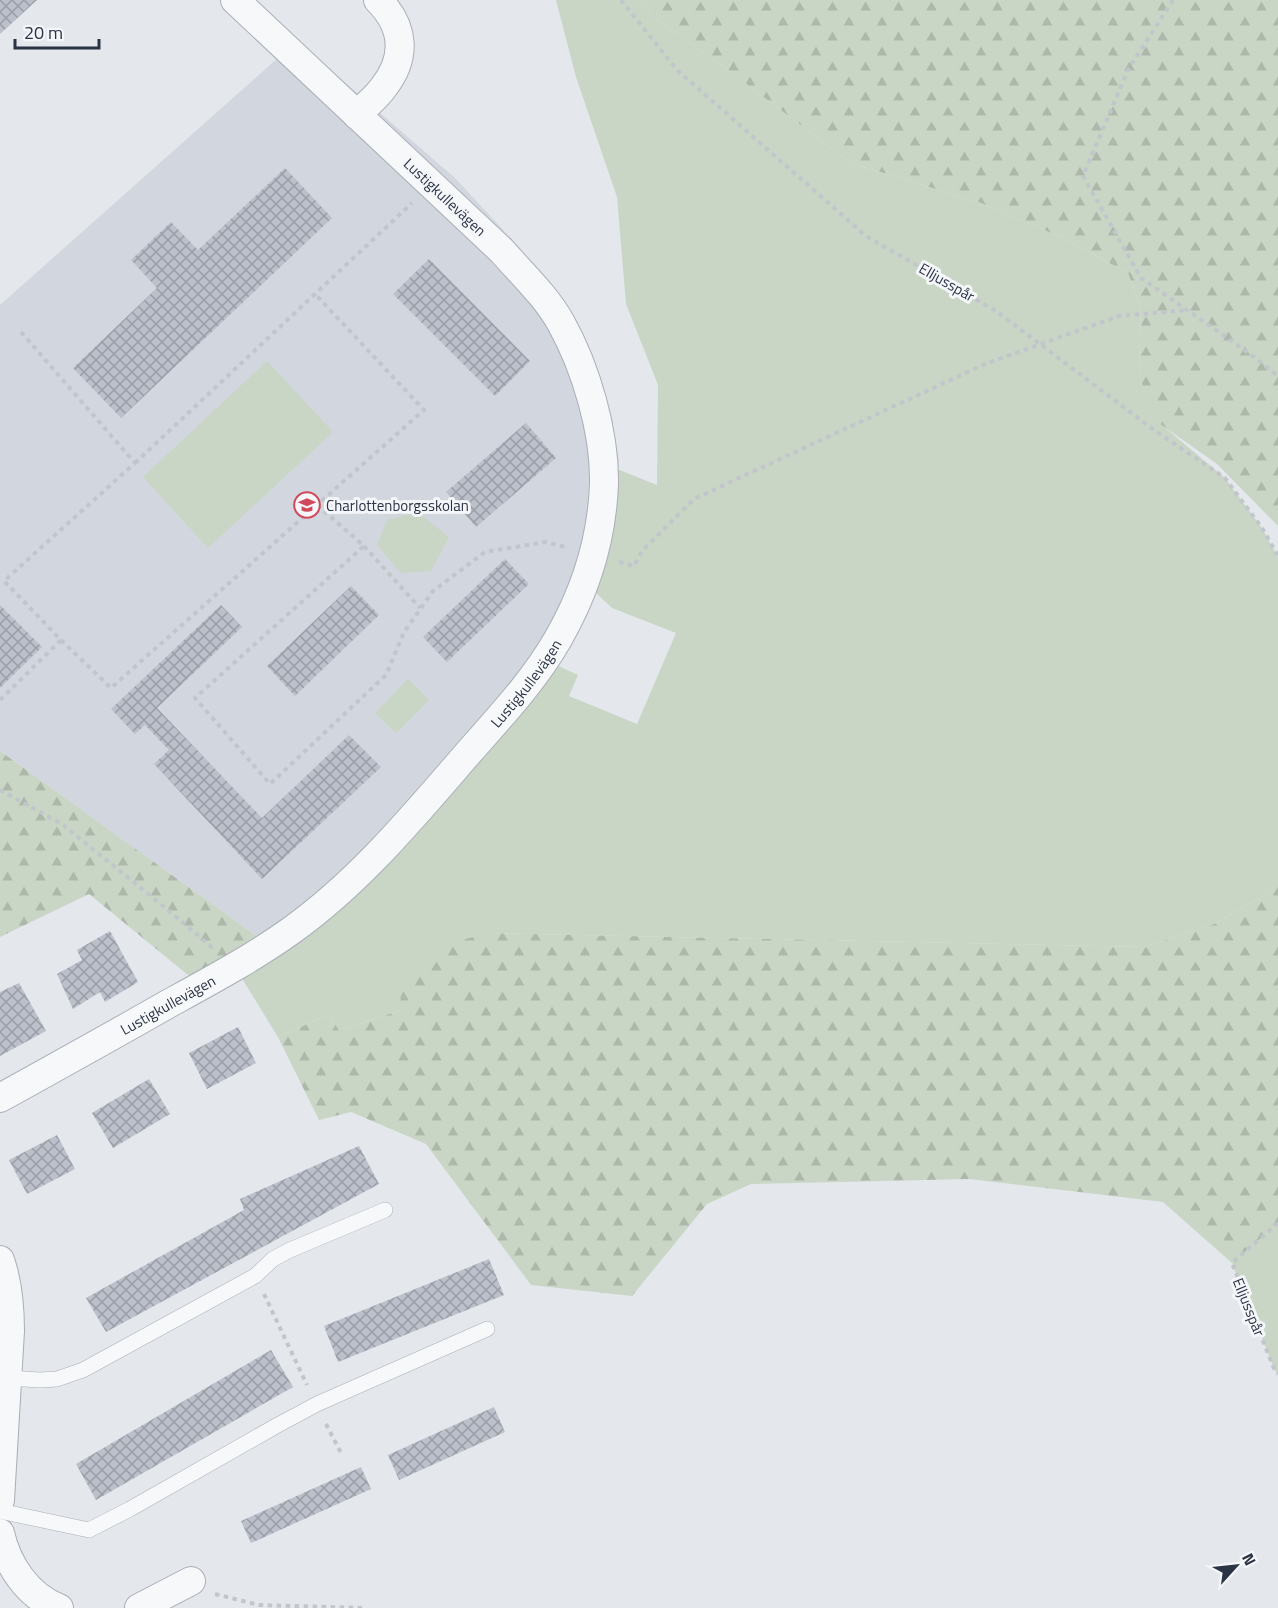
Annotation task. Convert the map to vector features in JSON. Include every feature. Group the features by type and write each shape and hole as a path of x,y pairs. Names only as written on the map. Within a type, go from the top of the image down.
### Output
{"street":[{"path":"357,115 383,88 397,66 401,48 398,31 391,14 378,0"},
{"name":"Lustigkullevägen","path":"0,1098 262,951 322,908 351,882 394,838 534,676 577,604 594,554 604,484 602,451 592,399 578,359 560,321 536,289 502,251 357,115 247,2"},
{"path":"0,1260 10,1310 0,1500"},
{"path":"0,1533 3,1547 13,1568 22,1580 30,1589 59,1608"},
{"path":"139,1608 191,1581"}],"lane":[{"path":"8,1378 57,1379 83,1370 255,1276 273,1259 385,1210"},
{"path":"0,1512 89,1530 317,1404 487,1329"}],"path":[{"name":"Elljusspår","path":"621,0 677,70 866,236 996,311 1154,430 1225,478 1262,528 1278,556"},
{"path":"1173,0 1128,70 1083,176 1141,278 1249,352 1278,376"},
{"path":"316,295 424,410 111,688 3,581 135,463 432,184"},
{"path":"364,546 195,698 270,784 386,675 404,632 433,591 485,552 546,542 634,566 642,551 694,499 985,364 1119,316 1187,310"},
{"path":"21,332 135,463"},
{"path":"317,505 364,546 420,608"},
{"path":"0,700 62,640"},
{"path":"0,790 62,824 213,948 225,972"},
{"name":"Elljusspår","path":"1278,1223 1232,1263 1278,1374"},
{"path":"265,1298 301,1373"},
{"path":"317,1404 342,1455"},
{"path":"191,1581 208,1592 259,1605 363,1608"}],"shaded area":[{"name":"Charlottenborgsskolan","path":"297,41 455,178 521,249 589,349 609,408 619,461 608,550 479,746 266,943 0,751 0,305"}],"green space":[{"path":"556,0 639,0 653,17 728,70 851,163 981,203 1063,238 1128,273 1141,308 1139,376 1156,420 1225,478 1262,528 1278,557 1278,887 1217,923 1144,947 488,933 401,1010 339,1031 330,1014 278,1037 233,964 304,918 550,662 578,675 569,696 637,724 676,633 612,608 594,591 617,469 657,485 658,385 626,304 617,197 576,77"},
{"path":"639,0 1278,0 1278,526 1217,464 1156,421 1139,376 1141,308 1128,273 1063,238 981,203 851,163 728,70 653,17"},
{"path":"267,361 333,432 208,548 143,477"},
{"path":"417,512 449,537 431,571 401,573 377,545 387,520"},
{"path":"408,679 429,700 396,733 375,713"},
{"path":"0,751 266,943 199,984 89,894 0,937"},
{"path":"1278,887 1278,1223 1232,1263 1163,1202 969,1179 751,1184 707,1204 632,1296 531,1285 426,1144 351,1112 319,1120 278,1037 330,1014 339,1031 401,1010 400,982 432,948 488,933 1144,947 1217,923"},
{"path":"1278,1223 1278,1374 1232,1263"}],"building":[{"path":"0,0 37,0 0,34"},
{"path":"285,168 332,218 121,418 73,368 157,288 131,260 171,222 198,250"},
{"path":"429,259 530,361 495,396 393,294"},
{"path":"526,423 556,458 476,527 446,492"},
{"path":"505,559 529,584 447,662 423,637"},
{"path":"351,586 379,615 295,696 267,666"},
{"path":"0,605 42,647 0,688"},
{"path":"221,605 242,627 157,708 262,818 349,735 381,767 262,879 154,764 169,750 145,725 135,734 111,709"},
{"path":"110,931 138,982 105,1002 100,992 73,1009 57,974 82,960 77,950"},
{"path":"19,983 46,1031 0,1056 0,992"},
{"path":"238,1027 256,1063 207,1089 189,1053"},
{"path":"149,1079 170,1114 113,1148 92,1113"},
{"path":"57,1135 75,1169 27,1194 9,1160"},
{"path":"359,1146 379,1184 106,1332 86,1298 244,1210 240,1199"},
{"path":"489,1259 504,1295 338,1362 324,1326"},
{"path":"271,1350 293,1387 96,1500 76,1464"},
{"path":"494,1407 505,1432 399,1480 388,1455"},
{"path":"361,1467 371,1489 251,1543 241,1521"}],"place":[{"name":"Charlottenborgsskolan","path":"307,505"}]}
